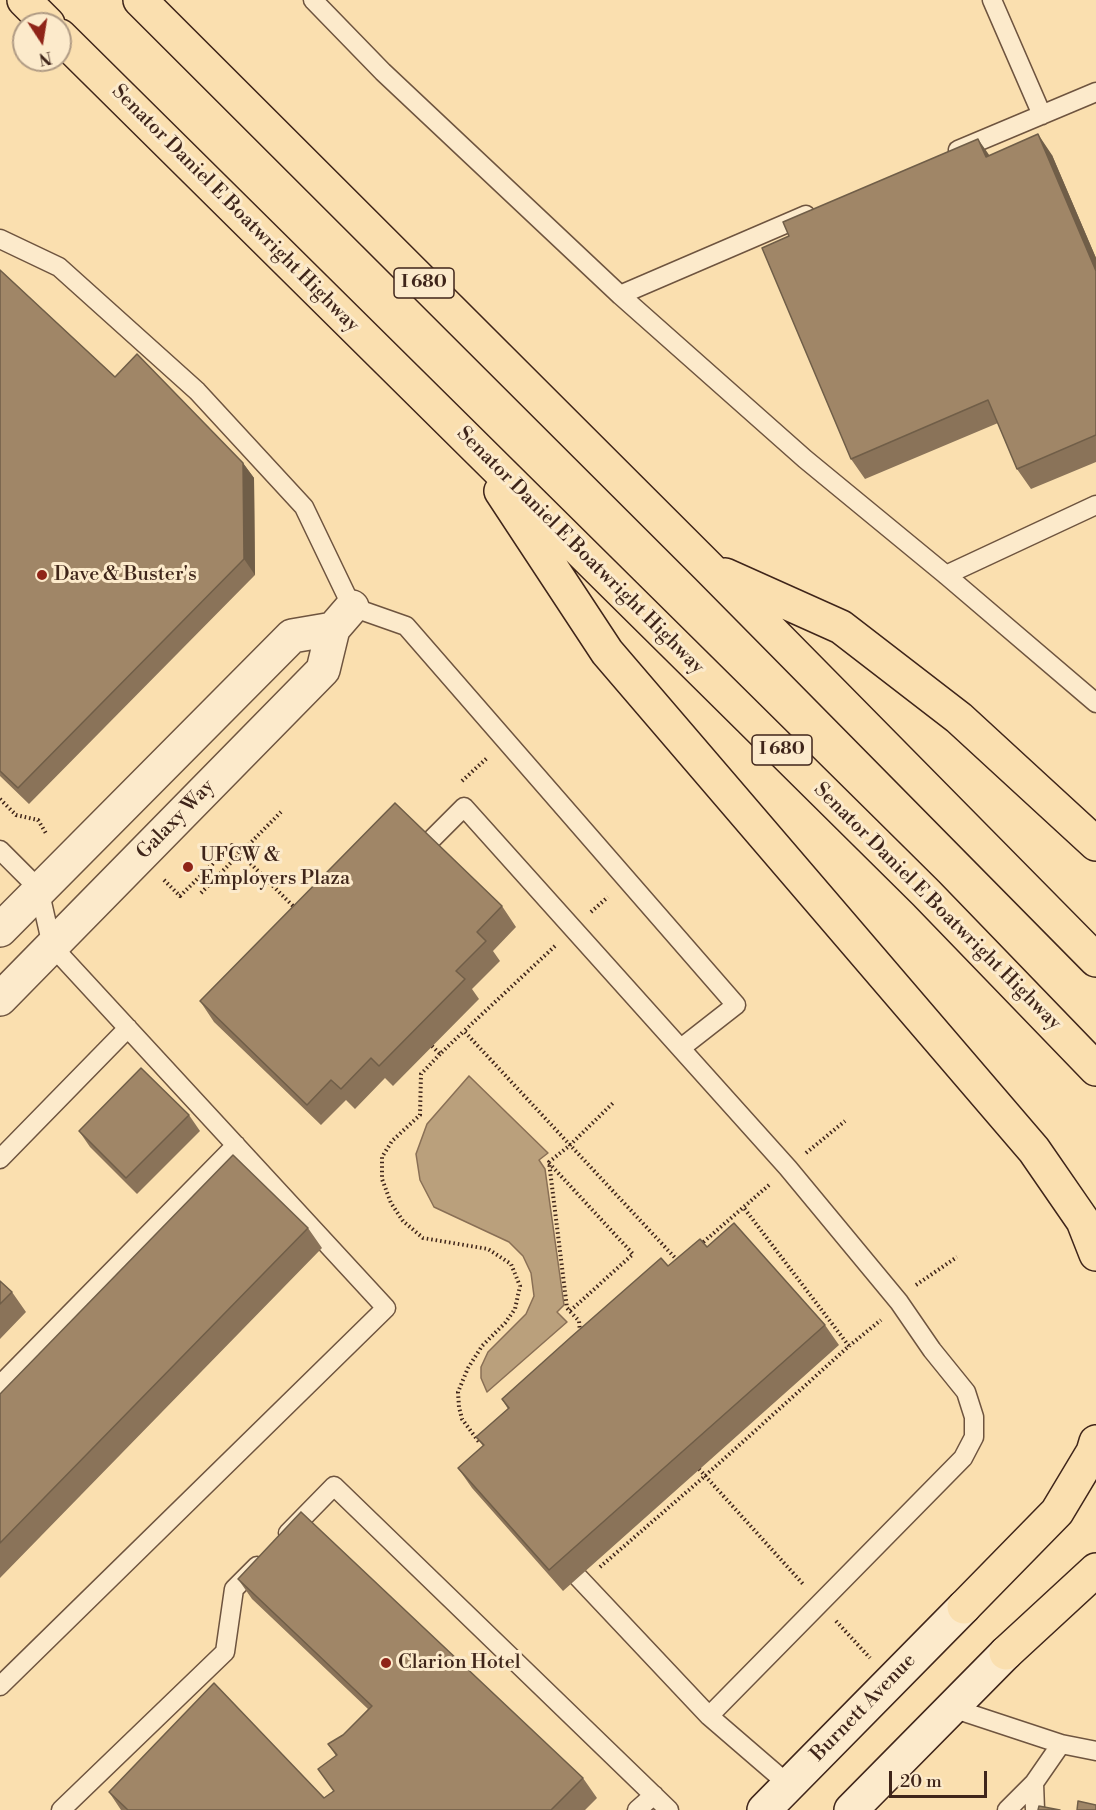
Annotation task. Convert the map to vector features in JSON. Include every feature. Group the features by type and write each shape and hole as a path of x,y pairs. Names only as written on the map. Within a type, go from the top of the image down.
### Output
{"highway":[{"path":"24,0 36,12"},
{"name":"I 680","path":"140,0 707,566 1096,960"},
{"name":"Senator Daniel E Boatwright Highway","path":"72,48 926,893 1096,1069"},
{"path":"463,435 607,651 1034,1150 1083,1221 1096,1254"},
{"path":"707,566 841,627 959,718 1096,844"},
{"path":"964,1607 1057,1512 1093,1452 1096,1442"},
{"path":"1006,1653 1096,1570"}],"street":[{"name":"Galaxy Way","path":"0,999 323,670 342,618"},
{"path":"0,930 292,636 342,618"},
{"name":"Burnett Avenue","path":"782,1800 891,1681 964,1607"},
{"path":"851,1810 1006,1653"}],"lane":[{"path":"313,0 383,72 620,295 805,459 946,574 1096,703"},
{"path":"992,0 1042,115"},
{"path":"939,158 1093,93 1096,112"},
{"path":"620,295 819,210"},
{"path":"0,239 59,267 197,391 304,507 342,618 406,626 736,1005 681,1048"},
{"path":"946,574 1096,505"},
{"path":"429,842 464,807 788,1168 899,1302 932,1350 966,1392 974,1418 974,1437 963,1458 710,1716"},
{"path":"0,850 39,889 52,946 386,1308 0,1686"},
{"path":"0,1159 128,1028"},
{"path":"0,1385 236,1145"},
{"path":"62,1810 225,1652 234,1590 334,1486 669,1810"},
{"path":"578,1577 710,1716 782,1800"},
{"path":"952,1708 1061,1744 1096,1751"},
{"path":"1007,1810 1034,1783 1061,1744"},
{"path":"1034,1783 1035,1810"},
{"path":"637,1810 654,1795"}],"path":[{"path":"0,799 16,815 38,820 47,832 39,889"},
{"path":"201,893 281,812"},
{"path":"140,856 180,896 232,844 301,914"},
{"path":"487,1434 479,1442 462,1419 458,1392 468,1368 482,1346 505,1323 515,1309 520,1286 516,1275 511,1264 488,1249 423,1238 403,1221 382,1179 382,1156 392,1141 420,1115 422,1074 464,1031 627,879"},
{"path":"464,1031 680,1263"},
{"path":"432,1046 440,1054"},
{"path":"549,1162 570,1146 613,1103"},
{"path":"696,1249 845,1121"},
{"path":"549,1162 567,1308 579,1321 580,1341"},
{"path":"549,1162 633,1254 570,1311"},
{"path":"578,1577 588,1577 705,1476 849,1346 744,1208"},
{"path":"671,1270 688,1256"},
{"path":"699,1469 891,1681"}],"shaded area":[{"path":"469,1076 548,1153 539,1160 545,1169 564,1305 557,1312 567,1322 487,1392 481,1378 481,1367 488,1352 526,1314 534,1296 531,1273 523,1256 509,1242 434,1207 420,1180 416,1154 427,1124"}],"building":[{"path":"1038,134 1096,271 1096,435 1017,469 988,400 851,459 762,248 789,236 783,222 978,139 986,157"},
{"path":"0,270 115,377 137,354 243,463 244,559 18,788 0,771"},
{"path":"395,803 502,906 477,932 486,941 456,971 465,979 379,1066 371,1058 341,1089 331,1080 307,1105 200,1001"},
{"path":"141,1068 189,1115 126,1178 79,1131"},
{"path":"233,1155 308,1228 0,1543 0,1394"},
{"path":"734,1223 825,1325 549,1570 458,1468 484,1445 476,1437 509,1408 502,1399 571,1337 661,1258 668,1266 700,1239 707,1247"},
{"path":"0,1281 12,1292 0,1304"},
{"name":"Clarion Hotel","path":"301,1512 583,1778 551,1810 128,1810 109,1792 214,1683 324,1798 334,1791 318,1769 337,1755 328,1744 343,1735 372,1706 238,1579"},
{"path":"1078,1801 1096,1805 1096,1810 1077,1810"},
{"path":"1039,1806 1060,1810 1038,1810"}],"place":[{"name":"Dave & Buster's","path":"42,575"},
{"name":"UFCW & Employers Plaza","path":"188,867"},
{"name":"Clarion Hotel","path":"386,1663"}]}
